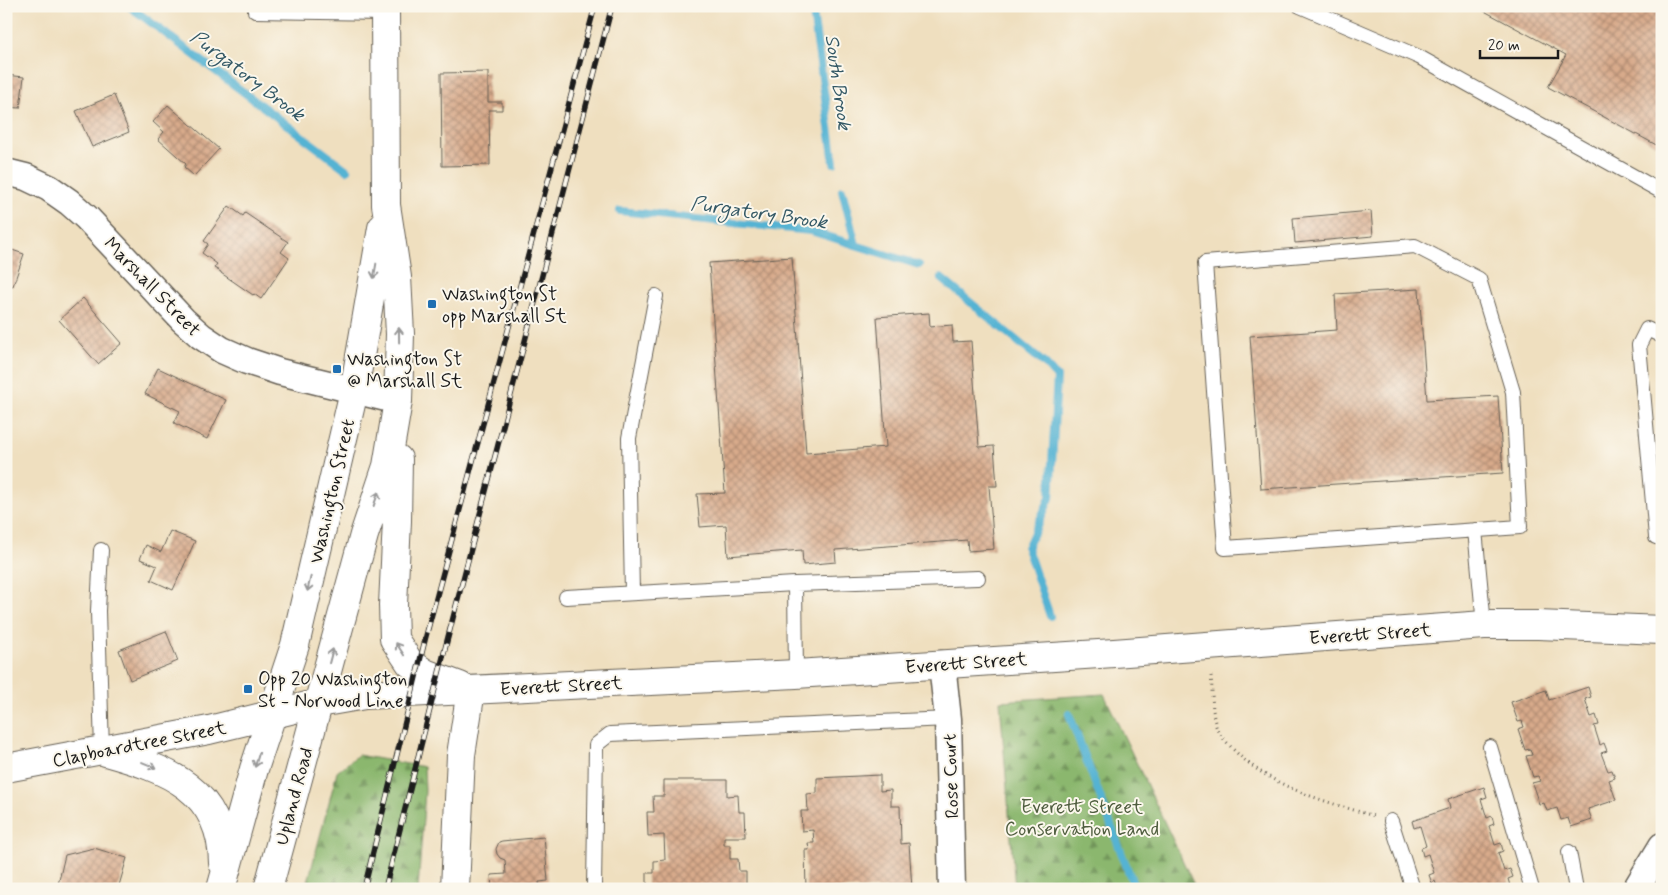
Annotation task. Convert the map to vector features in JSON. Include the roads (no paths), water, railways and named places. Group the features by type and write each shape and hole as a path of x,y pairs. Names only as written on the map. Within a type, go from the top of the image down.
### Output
{"main road":[{"name":"Washington Street","path":"319,703 364,535 387,466 398,401 400,334 396,277 386,205 385,10"},
{"name":"Washington Street","path":"271,714 295,645 354,391 386,205"},
{"path":"398,401 397,521 393,605 394,638 410,663 425,673 470,690 460,755 455,889"},
{"name":"Everett Street","path":"271,714 365,695 796,674 1484,625 1538,625 1662,630"},
{"name":"Upland Road","path":"268,889 319,703"},
{"path":"222,883 271,714"},
{"name":"Clapboardtree Street","path":"6,768 224,727 271,714"},
{"path":"102,751 158,769 196,793 206,804 217,823 223,846 222,883"}],"street":[{"name":"Marshall Street","path":"6,172 26,177 49,188 88,218 183,320 201,336 222,350 280,372 398,401"},
{"name":"Rose Court","path":"942,664 948,719 952,889"},
{"path":"1636,889 1662,846"}],"lane":[{"path":"1300,6 1418,57 1662,192"},
{"path":"255,11 385,10"},
{"path":"1415,246 1479,279 1513,392 1520,527 1476,530 1224,548 1205,263 1415,246"},
{"path":"632,593 629,438 656,296"},
{"path":"1662,336 1647,328 1639,345 1656,537 1662,538"},
{"path":"1476,530 1484,625"},
{"path":"101,550 98,611 102,751"},
{"path":"566,596 795,584 978,578"},
{"path":"795,584 796,674"},
{"path":"594,889 596,745 610,734 948,719"},
{"path":"1490,747 1532,889"},
{"path":"1391,821 1413,889"},
{"path":"1569,852 1576,889"}],"waterway":[{"name":"Purgatory Brook","path":"129,6 347,170"},
{"name":"South Brook","path":"812,6 834,163"},
{"name":"South Brook","path":"842,190 856,245"},
{"name":"Purgatory Brook","path":"620,211 811,231 919,265"},
{"name":"Purgatory Brook","path":"941,278 1045,364 1057,377 1050,498 1027,548 1050,616"},
{"name":"Purgatory Brook","path":"1069,714 1135,889"}],"railway":[{"path":"364,889 426,636 595,6"},
{"path":"385,889 447,641 612,6"}],"place":[{"name":"Washington St opp Marshall St","path":"432,304"},
{"name":"Washington St @ Marshall St","path":"337,369"},
{"name":"Opp 20 Washington St - Norwood Line","path":"248,689"}],"park label":[{"name":"Everett Street Conservation Land","path":"1082,817"}]}
